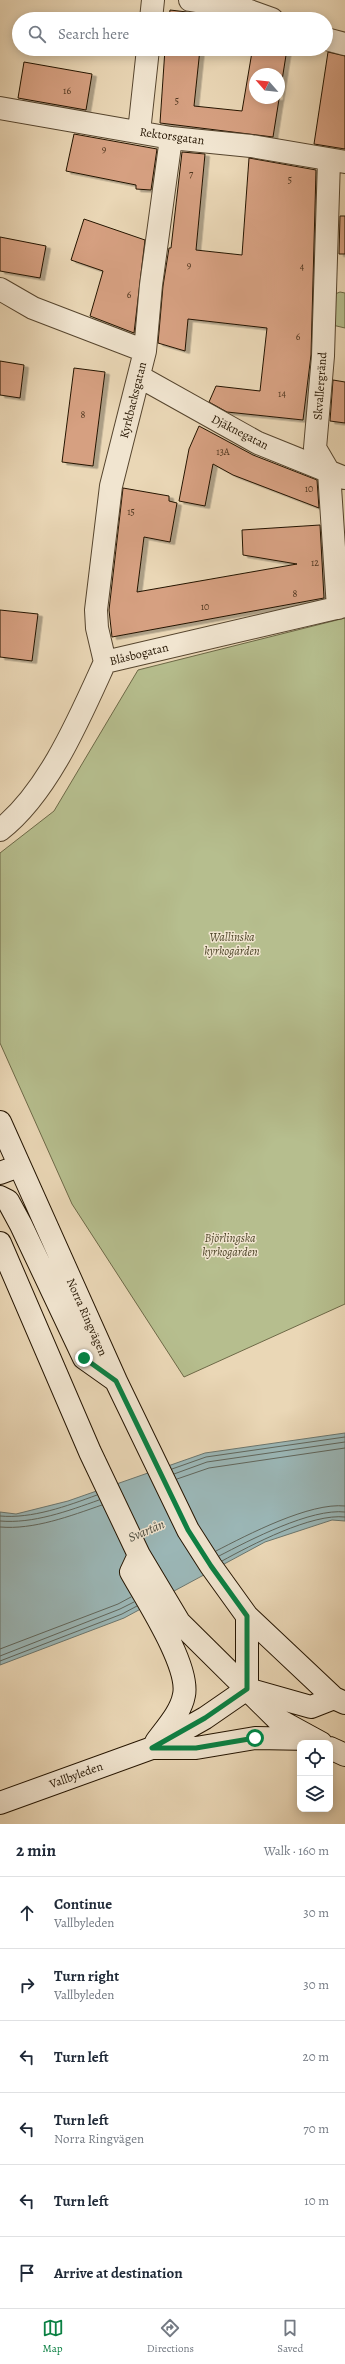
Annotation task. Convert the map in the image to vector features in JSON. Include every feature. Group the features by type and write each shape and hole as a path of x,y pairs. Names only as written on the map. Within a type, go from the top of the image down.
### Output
{"main road":[{"path":"152,12 153,0"},
{"path":"190,0 244,9 252,12"},
{"path":"333,41 345,44"},
{"path":"139,132 147,56"},
{"name":"Rektorsgatan","path":"0,108 172,138 251,146 337,161"},
{"name":"Kyrkbacksgatan","path":"105,662 97,628 97,602 111,486 140,377 145,351 151,285 172,138"},
{"name":"Skvallergränd","path":"337,161 315,448 337,475 342,607"},
{"path":"0,289 33,308 145,351"},
{"name":"Djäknegatan","path":"140,377 258,443 337,475"},
{"name":"Blåsbogatan","path":"0,830 20,812 40,788 82,713 105,662 342,607"},
{"name":"Norra Ringvägen","path":"0,1122 10,1170 116,1381 188,1530 211,1566 247,1616 294,1661 340,1701"},
{"path":"0,1197 8,1201 21,1225 84,1358 116,1381"},
{"path":"0,1243 20,1285 70,1404 139,1555 179,1622 277,1719 316,1740"},
{"path":"0,1267 20,1285"},
{"path":"139,1555 132,1572 181,1665 185,1688 183,1699 176,1715 152,1748"},
{"path":"247,1616 247,1689"},
{"path":"247,1689 311,1707 340,1701"},
{"name":"Vallbyleden","path":"0,1803 152,1748 205,1718 247,1689"},
{"name":"Vallbyleden","path":"152,1748 196,1748 255,1738 297,1741"},
{"path":"333,1749 345,1755"}],"green space":[{"path":"340,292 345,293 345,328 324,323 325,298"},
{"path":"345,618 345,1304 184,1377 72,1204 0,1043 0,853 54,811 138,670"}],"water":[{"name":"Svartån","path":"345,1433 345,1521 332,1520 265,1542 124,1618 0,1665 0,1512 16,1514 68,1501 205,1453"}],"building":[{"path":"170,10 187,12 170,12"},
{"path":"333,53 345,56 345,149 314,144 327,56 333,56"},
{"path":"165,56 199,56 194,106 242,111 249,70 249,104 278,104 273,137 160,123"},
{"path":"251,56 286,56 284,68 249,68"},
{"path":"24,62 92,74 86,110 18,98"},
{"path":"74,134 157,149 151,190 136,189 136,185 66,171"},
{"path":"182,152 205,154 196,250 242,255 249,158 316,170 311,355 303,420 227,412 209,402 216,386 260,391 267,328 188,319 185,351 158,343 163,286 169,248 171,248"},
{"path":"340,216 345,216 345,254 339,254"},
{"path":"84,219 145,240 134,333 90,316 103,271 71,260"},
{"path":"0,237 46,246 40,278 0,271"},
{"path":"0,361 24,365 20,398 0,395"},
{"path":"74,368 105,372 93,466 62,462"},
{"path":"333,380 345,382 345,423 330,421"},
{"path":"199,426 253,455 317,480 319,508 233,475 213,464 205,506 179,501 189,449"},
{"path":"123,488 169,496 169,501 177,503 170,542 144,537 137,592 297,564 243,555 242,530 320,525 324,598 112,637 109,610"},
{"path":"0,610 38,614 32,661 0,657"}],"route":[{"path":"84,1358 116,1381 188,1530 211,1566 247,1616 247,1689 205,1718 152,1748 196,1748 255,1738"}],"park label":[{"name":"Wallinska kyrkogården","path":"232,944"},
{"name":"Björlingska kyrkogården","path":"230,1245"}]}
